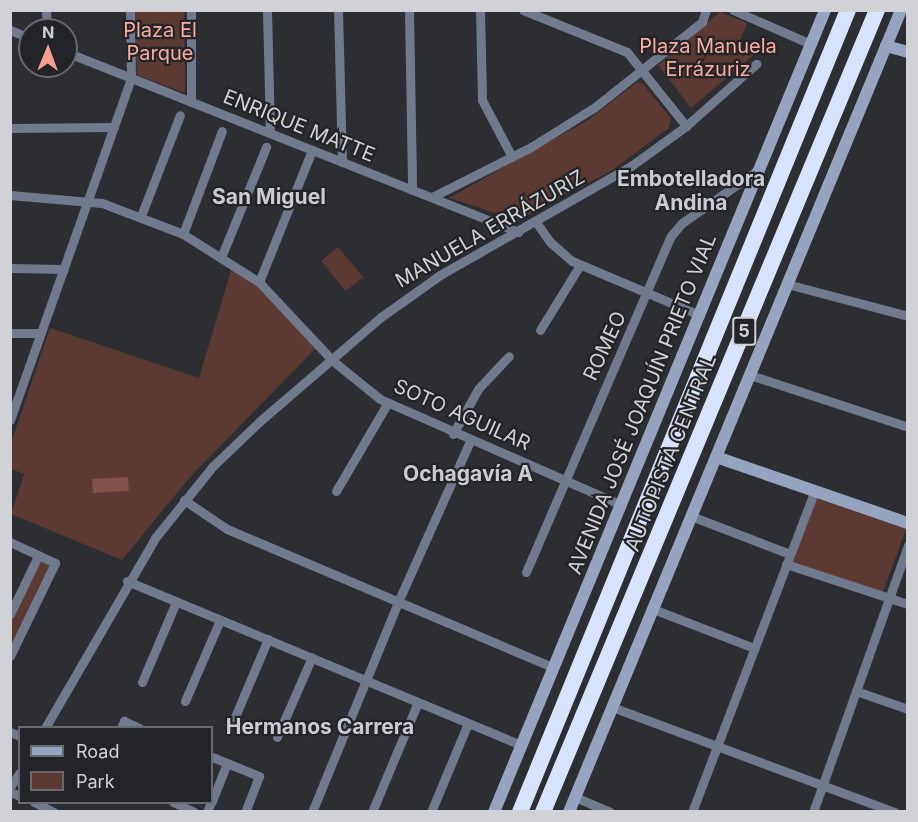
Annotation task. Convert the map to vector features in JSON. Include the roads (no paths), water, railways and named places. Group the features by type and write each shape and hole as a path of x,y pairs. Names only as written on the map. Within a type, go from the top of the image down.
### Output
{"highway":[{"name":"AUTOPISTA CENTRAL","path":"520,810 848,10"},
{"name":"AUTOPISTA CENTRAL","path":"543,812 877,10"}],"main road":[{"name":"AVENIDA JOSÉ JOAQUÍN PRIETO VIAL","path":"494,812 825,10"},
{"path":"568,812 901,10"},
{"path":"886,46 908,52"},
{"path":"716,457 908,523"}],"street":[{"path":"10,420 15,397 41,333 131,79 130,10"},
{"path":"191,10 191,102"},
{"path":"267,10 270,134"},
{"path":"338,10 342,162"},
{"path":"409,10 412,190"},
{"path":"480,10 482,100 512,157"},
{"path":"524,10 624,50 643,70 686,126"},
{"path":"432,197 512,157 573,122 702,22 706,10"},
{"path":"733,10 811,44"},
{"name":"ENRIQUE MATTE","path":"78,57 519,232"},
{"name":"MANUELA ERRÁZURIZ","path":"46,726 127,581 184,500 225,454 330,357 440,275 614,177 686,126 756,64"},
{"path":"141,216 180,115"},
{"path":"10,128 114,127"},
{"path":"183,234 222,131"},
{"path":"222,255 266,147"},
{"path":"259,282 312,150"},
{"name":"ROMEO","path":"526,572 675,231 760,169"},
{"name":"SOTO AGUILAR","path":"10,195 88,200 141,216 183,234 222,255 259,282 330,357 387,404 622,505"},
{"path":"536,222 557,249 580,265 700,315"},
{"path":"540,330 580,265"},
{"path":"10,268 64,269"},
{"path":"787,285 908,316"},
{"path":"10,333 41,333"},
{"path":"453,434 478,389 509,356"},
{"path":"750,375 908,427"},
{"path":"336,491 387,404"},
{"path":"312,812 398,602 470,441"},
{"path":"692,812 814,492"},
{"path":"184,500 227,529 554,668"},
{"path":"692,516 790,554"},
{"path":"10,542 55,563 10,656"},
{"path":"813,812 908,545"},
{"path":"10,614 38,556"},
{"path":"786,564 908,604"},
{"path":"127,581 522,745"},
{"path":"142,682 176,602"},
{"path":"653,609 754,648"},
{"path":"185,701 220,620"},
{"path":"234,719 268,639"},
{"path":"278,737 312,657"},
{"path":"856,691 908,709"},
{"path":"372,812 418,702"},
{"path":"612,707 821,788 889,811"},
{"path":"122,726 124,721 135,726"},
{"path":"431,812 468,723"},
{"path":"213,757 258,776 245,812"},
{"path":"213,797 227,763"},
{"path":"574,797 610,812"},
{"path":"38,804 54,812"},
{"path":"176,804 194,812"}],"district":[{"name":"Embotelladora Andina","path":"691,191"},
{"name":"San Miguel","path":"269,197"},
{"name":"Ochagavía A","path":"468,474"},
{"name":"Hermanos Carrera","path":"320,727"}],"park label":[{"name":"Plaza El Parque","path":"160,42"},
{"name":"Plaza Manuela Errázuriz","path":"708,58"}]}
